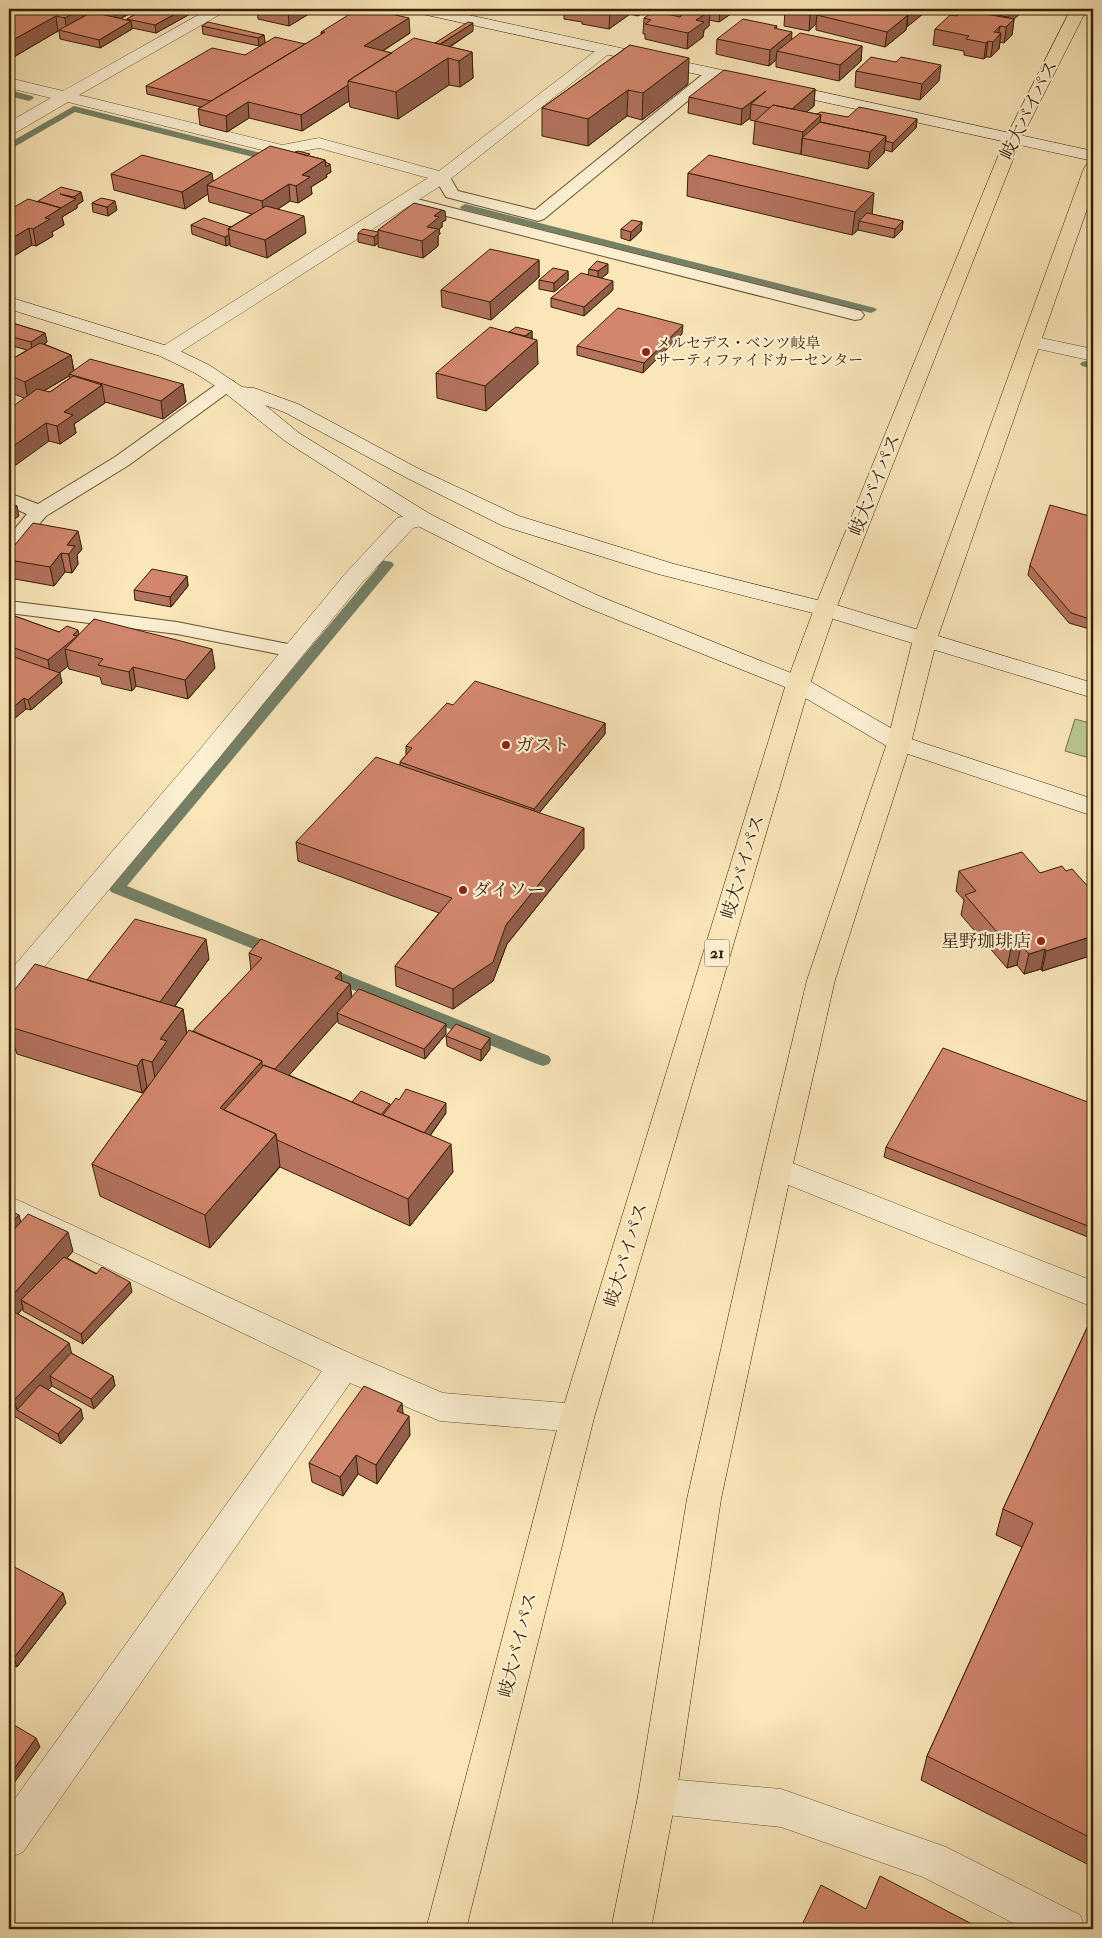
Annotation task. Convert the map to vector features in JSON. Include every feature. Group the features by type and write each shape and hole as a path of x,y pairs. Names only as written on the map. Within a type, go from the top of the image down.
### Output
{"highway":[{"name":"岐大バイパス","path":"446,1929 577,1418 798,684 825,609 1013,139 1079,9"},
{"path":"631,1929 656,1796 704,1499 777,1168 821,980 899,744 925,639 1093,168"}],"street":[{"path":"9,129 219,9"},
{"path":"422,9 1093,156"},
{"path":"167,352 406,202 442,177 607,49"},
{"path":"9,83 282,150 319,143 442,177"},
{"path":"17,105 41,111"},
{"path":"9,302 167,352 202,369 227,385 292,437 422,519 505,561 591,601 798,684 899,744 1093,808"},
{"path":"1032,342 1093,355"},
{"path":"227,385 291,408 414,474 511,521 666,570 825,609 1093,690"},
{"path":"9,990 184,784 293,651 394,534 405,523 422,519"},
{"path":"777,1168 1093,1294"},
{"path":"9,1208 344,1366 440,1407 577,1418"},
{"path":"9,1839 344,1366"},
{"path":"656,1796 781,1808 932,1861 1066,1929"}],"lane":[{"path":"442,177 452,194 538,216 713,72"},
{"path":"406,202 855,315"},
{"path":"9,548 39,512 122,460 227,385"},
{"path":"9,499 39,512"},
{"path":"9,607 177,628 293,651"}],"green space":[{"path":"1075,719 1093,724 1093,759 1065,751"}],"building":[{"path":"21,9 79,10 65,18 56,16 9,42 9,15"},
{"path":"145,9 184,9 155,25 127,19"},
{"path":"358,9 368,9 409,18 364,46 392,53 348,81 348,85 301,115 248,102 226,116 198,109 325,32 321,32"},
{"path":"667,9 701,9 710,11 696,20 704,22 688,33 645,24 651,20 644,18 655,11 680,17 682,15 663,11"},
{"path":"817,9 810,15 785,10"},
{"path":"825,9 879,9 908,15 887,32 817,15"},
{"path":"894,9 912,9 908,12"},
{"path":"966,9 1016,9 1008,17"},
{"path":"963,10 1014,19 1006,27 1000,26 994,32 1001,33 993,42 988,41 986,43 966,39 969,36 935,29 950,15 957,16"},
{"path":"92,12 131,21 99,40 59,30"},
{"path":"743,19 777,26 774,28 792,32 770,50 717,39"},
{"path":"208,22 264,35 258,38 202,26"},
{"path":"468,22 473,23 440,44 435,43"},
{"path":"800,33 862,46 840,65 777,51"},
{"path":"275,37 305,44 211,101 146,86 212,48 245,55"},
{"path":"414,38 472,52 459,61 448,58 396,92 348,81"},
{"path":"630,45 689,58 643,93 628,90 588,119 542,108"},
{"path":"871,57 896,62 901,57 941,65 922,84 856,71"},
{"path":"724,70 815,89 792,109 773,105 770,108 751,104 766,91 742,109 689,97"},
{"path":"773,105 821,115 803,132 755,121"},
{"path":"859,107 917,119 893,143 886,141 886,136 820,122 821,115 817,114 821,112 848,117"},
{"path":"820,122 886,136 870,152 802,138"},
{"path":"270,146 325,160 302,175 310,177 296,186 289,184 262,201 207,185"},
{"path":"295,152 310,154 307,156"},
{"path":"142,155 212,173 182,192 111,174"},
{"path":"709,155 874,193 855,212 688,173"},
{"path":"61,187 81,192 74,197 60,194 76,199 61,208 38,201"},
{"path":"101,198 115,201 107,207 92,203"},
{"path":"28,199 61,208 45,218 50,219 33,229 29,228 9,240 9,210"},
{"path":"414,203 442,210 434,216 439,217 427,227 438,229 422,241 378,230"},
{"path":"266,206 304,216 265,240 228,229"},
{"path":"867,213 903,221 895,229 859,221"},
{"path":"204,218 231,227 228,229 229,235 225,237 191,225"},
{"path":"632,220 642,222 631,232 621,229"},
{"path":"363,229 378,232 378,234 374,237 358,233"},
{"path":"490,249 539,260 490,302 441,290"},
{"path":"597,261 608,264 598,271 589,269"},
{"path":"553,268 568,271 554,283 539,280"},
{"path":"581,273 613,281 584,307 551,298"},
{"path":"618,308 683,325 644,363 577,346"},
{"path":"9,322 45,333 31,342 9,336"},
{"path":"490,327 537,340 485,386 436,373"},
{"path":"516,327 532,331 525,336 509,332"},
{"path":"40,343 71,355 25,382 9,375 9,361"},
{"path":"90,359 183,384 161,401 69,374"},
{"path":"73,376 102,385 64,412 73,415 57,426 46,423 9,449 9,409 37,389 50,392"},
{"path":"9,503 17,506 9,512"},
{"path":"1050,505 1093,517 1093,620 1071,613 1030,565"},
{"path":"33,523 78,531 67,545 75,546 69,554 61,553 50,567 9,560 9,552"},
{"path":"152,569 187,576 170,597 134,590"},
{"path":"9,614 59,632 67,626 78,630 73,635 77,636 48,660 9,646"},
{"path":"94,619 212,649 185,680 133,667 129,672 98,665 103,659 65,649"},
{"path":"9,655 60,673 28,700 24,698 9,711"},
{"name":"ガスト","path":"475,681 605,723 534,809 400,762 412,748 406,746 447,703 453,705"},
{"name":"ダイソー","path":"376,757 584,828 506,925 493,962 453,989 395,966 452,898 296,842"},
{"path":"1022,852 1040,873 1062,866 1066,871 1072,869 1093,892 1093,936 1046,951 1045,949 1029,954 1021,945 1011,948 965,895 976,891 959,871"},
{"path":"135,919 206,939 160,1002 87,980"},
{"path":"261,939 341,972 335,978 350,984 275,1069 262,1065 262,1061 193,1031 262,958 249,953"},
{"path":"35,964 183,1009 160,1039 167,1041 152,1062 142,1059 137,1066 10,1027 15,1020 9,1018 9,997"},
{"path":"359,989 446,1024 424,1049 337,1013"},
{"path":"456,1024 490,1038 481,1050 446,1036"},
{"path":"189,1030 262,1061 220,1108 276,1134 205,1215 92,1164"},
{"path":"943,1048 1093,1104 1093,1228 886,1147"},
{"path":"264,1065 451,1144 408,1199 277,1140 276,1134 224,1110"},
{"path":"406,1089 446,1103 424,1133 383,1115 396,1098 399,1100"},
{"path":"361,1091 390,1104 381,1115 352,1102"},
{"path":"9,1210 19,1215 9,1226"},
{"path":"28,1214 68,1232 11,1297 9,1296 9,1235"},
{"path":"64,1257 96,1274 102,1267 130,1282 81,1334 21,1300"},
{"path":"9,1309 69,1343 14,1400 9,1397"},
{"path":"1093,1315 1093,1839 927,1756 1033,1523 1003,1509"},
{"path":"71,1353 113,1376 91,1399 50,1376"},
{"path":"40,1385 81,1409 58,1434 17,1410"},
{"path":"364,1386 402,1403 397,1411 409,1416 376,1465 356,1455 340,1477 309,1463"},
{"path":"9,1564 63,1593 14,1658 9,1655"},
{"path":"9,1722 36,1738 9,1776"},
{"path":"880,1876 970,1923 967,1929 800,1929 821,1885 866,1909"}],"waterway":[{"path":"9,93 29,98"},
{"path":"9,147 74,109 261,156"},
{"path":"465,207 871,310"},
{"path":"1086,364 1093,366"},
{"path":"277,952 117,888 387,565 369,562"},
{"path":"322,971 543,1060"}],"place":[{"name":"メルセデス・ベンツ岐阜 サーティファイドカーセンター","path":"646,352"},
{"name":"ガスト","path":"506,745"},
{"name":"ダイソー","path":"463,890"},
{"name":"星野珈琲店","path":"1041,941"}]}
